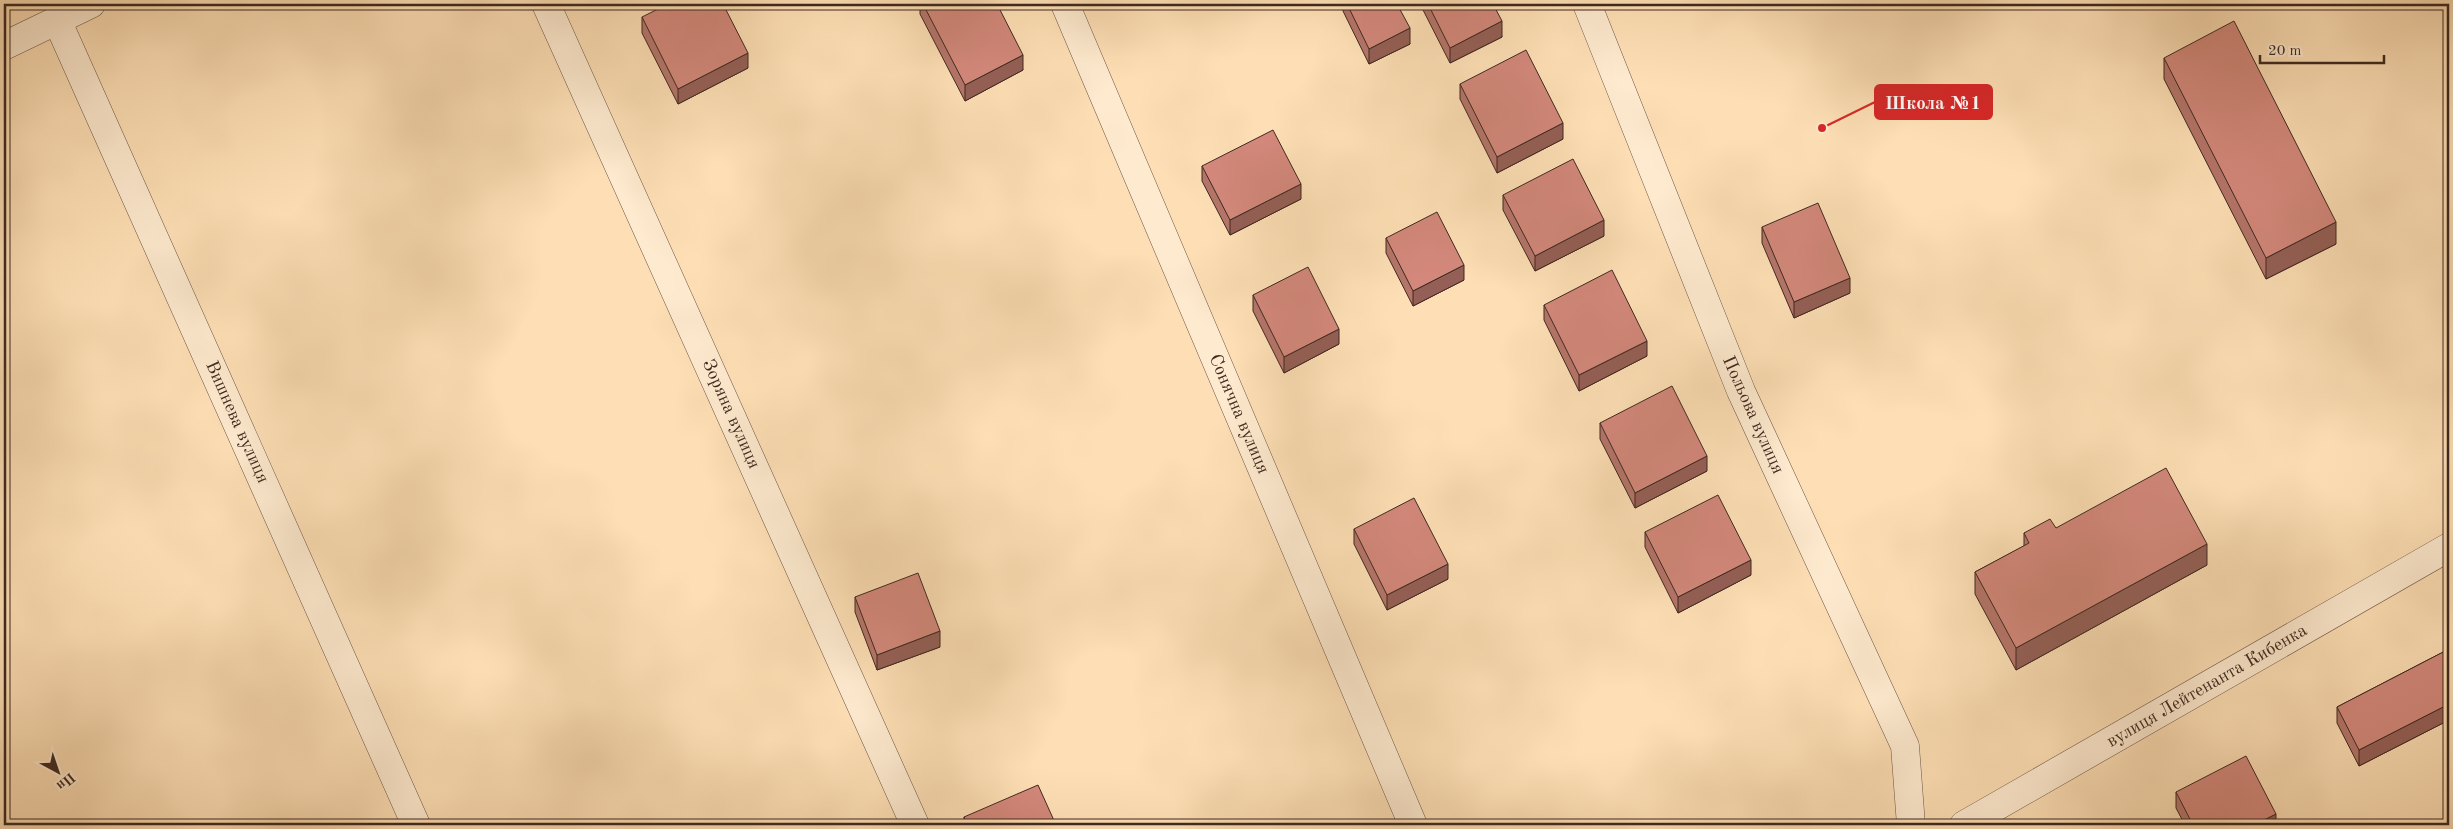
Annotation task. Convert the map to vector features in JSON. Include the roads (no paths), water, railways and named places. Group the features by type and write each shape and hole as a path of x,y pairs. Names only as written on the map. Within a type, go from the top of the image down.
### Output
{"street":[{"path":"4,46 91,4"},
{"name":"Зоряна вулиця","path":"546,4 915,825"},
{"name":"Сонячна вулиця","path":"1065,4 1413,825"},
{"name":"Польова вулиця","path":"1587,4 1741,391 1905,746 1911,825"},
{"name":"Вишнева вулиця","path":"57,20 416,825"},
{"name":"вулиця Лейтенанта Кибенка","path":"1964,825 2449,547"}],"place":[{"name":"Школа №1","path":"1822,128"}]}
